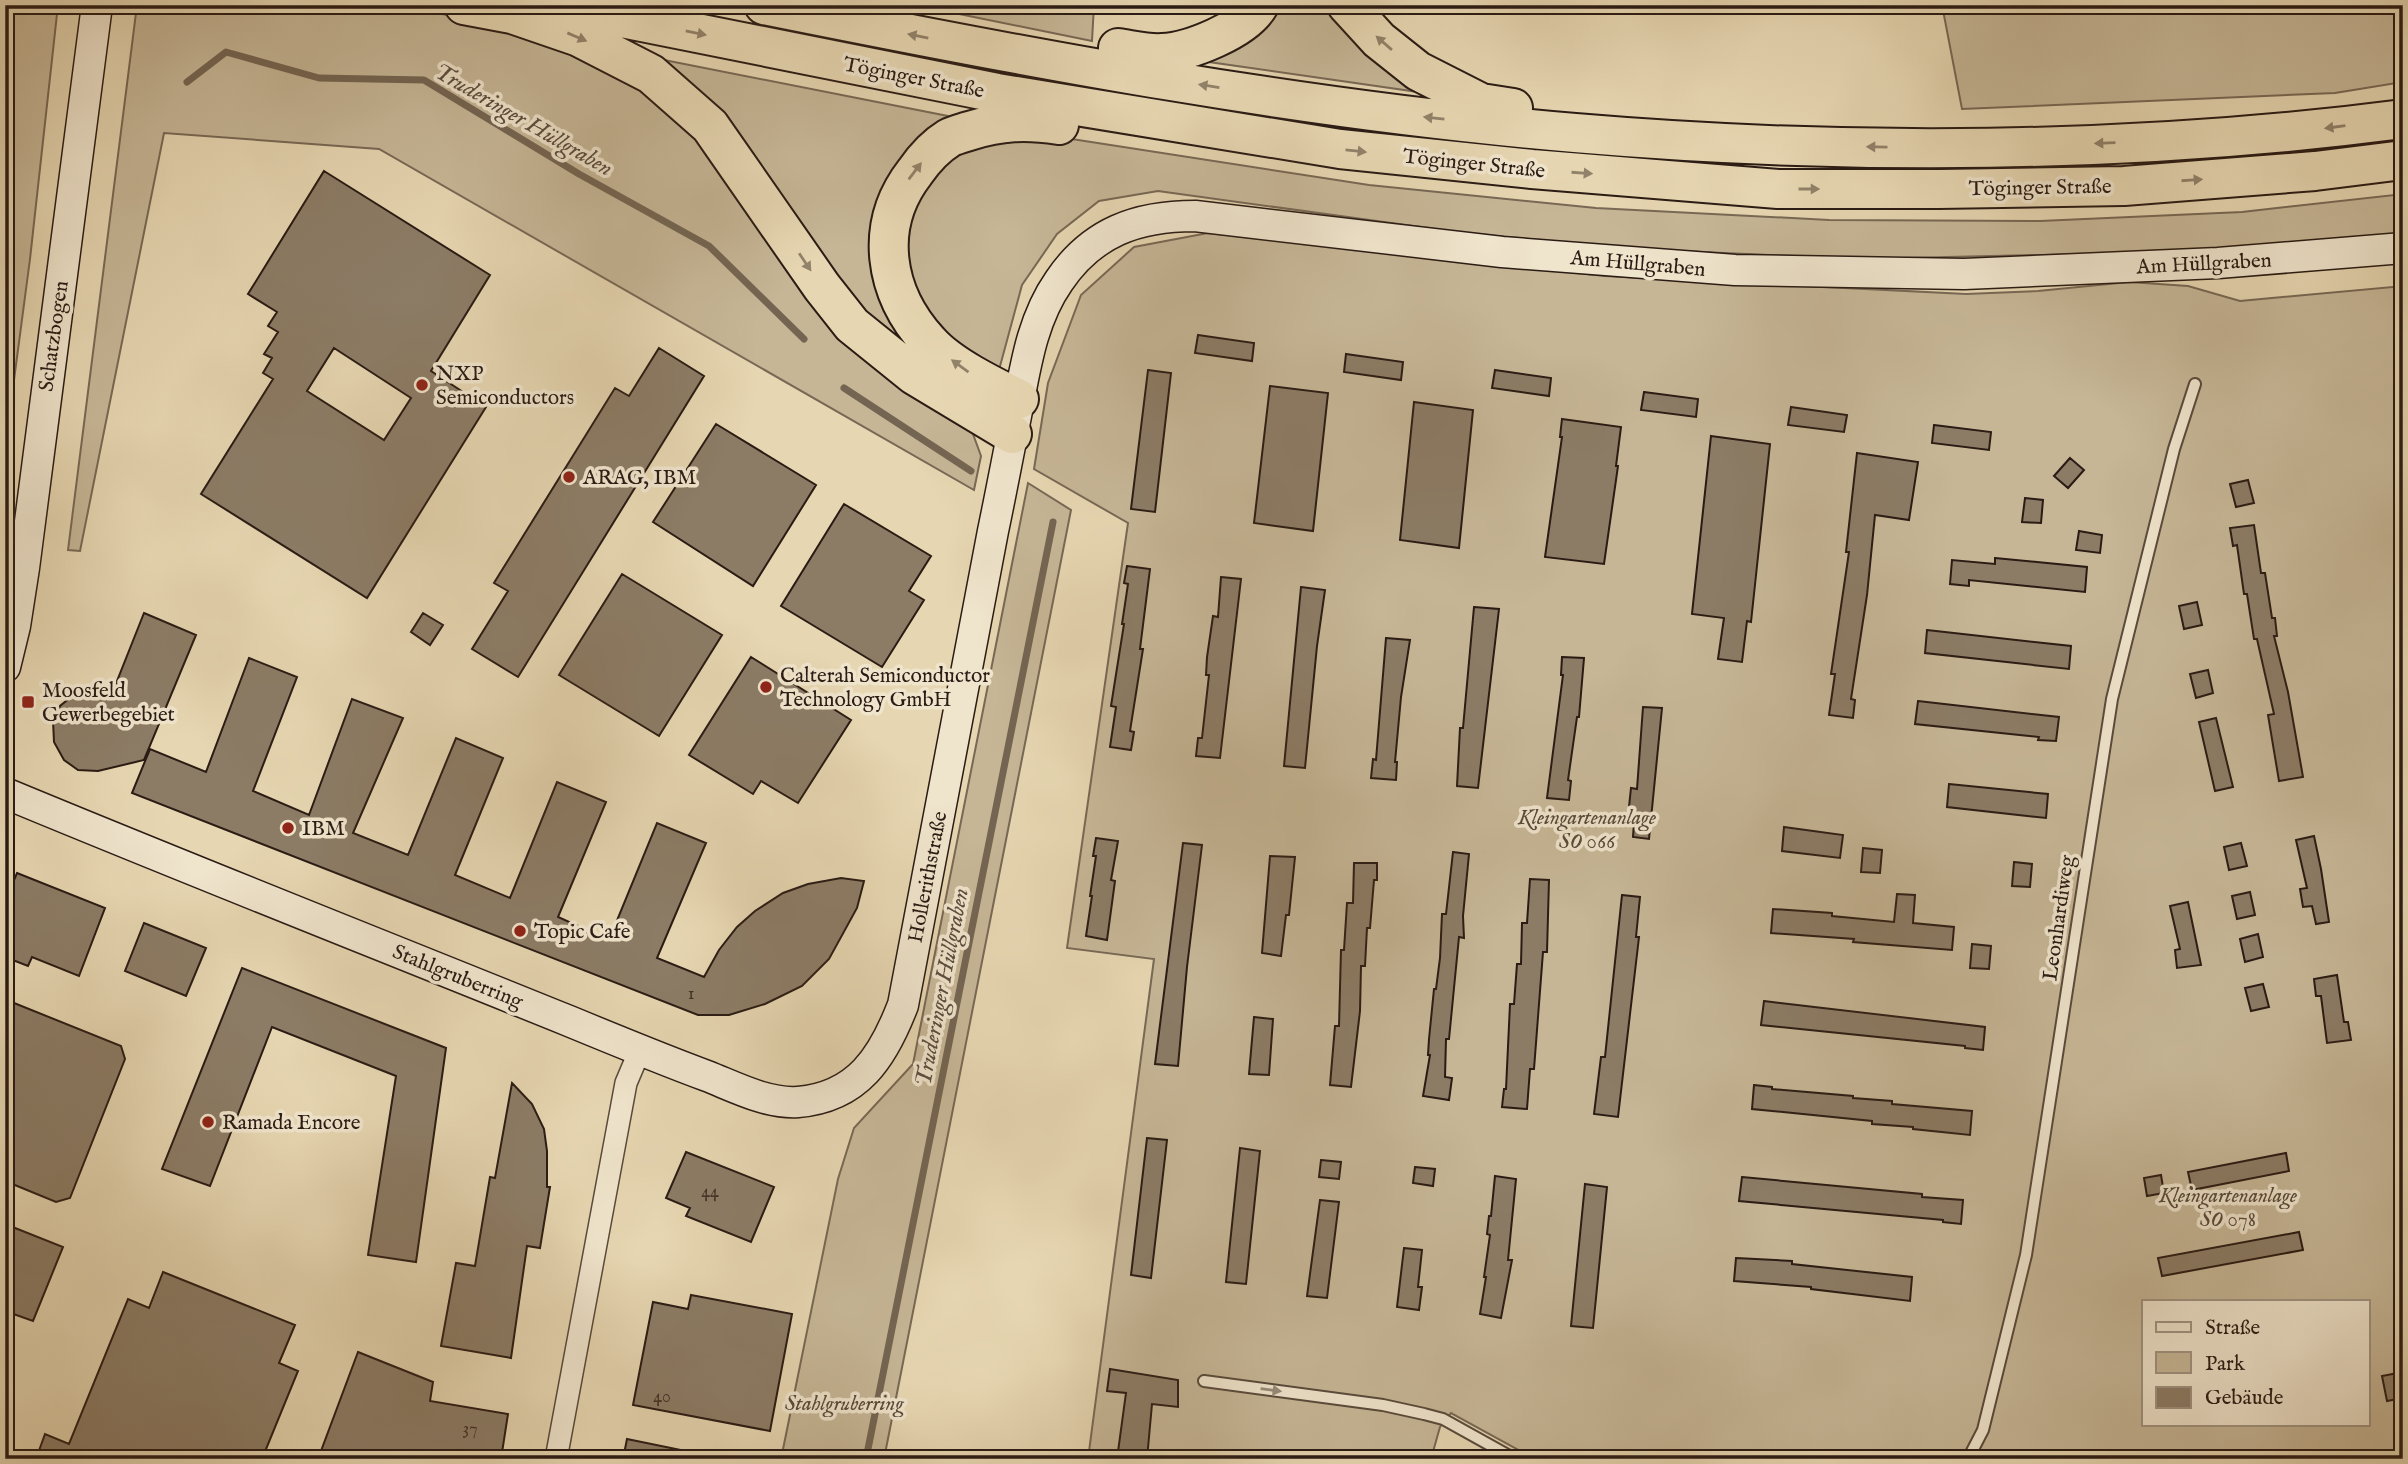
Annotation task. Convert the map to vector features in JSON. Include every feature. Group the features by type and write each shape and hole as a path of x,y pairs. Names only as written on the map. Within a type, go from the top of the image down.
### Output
{"highway":[{"path":"464,5 512,14 579,37 650,74 710,126 822,287 852,325 914,375 1016,417"},
{"name":"Töginger Straße","path":"557,5 997,93 1340,149 1532,169 1778,189 2124,186 2315,171 2403,160"},
{"name":"Töginger Straße","path":"764,5 985,49 1341,107 1575,133 1779,145 1937,148 2173,141 2310,131 2403,118"},
{"path":"985,49 1037,38 1161,53 1205,43 1237,25 1259,5"},
{"path":"1347,5 1379,40 1418,71 1482,103 1542,113 1575,133"},
{"path":"1016,417 977,378 930,344 903,306 890,266 889,223 901,190 925,159 950,137 996,122 1037,121 1223,150 1288,141"}],"main road":[{"name":"Schatzbogen","path":"5,667 24,568 97,5"},
{"name":"Am Hüllgraben","path":"1016,417 1040,311 1074,260 1091,246 1137,221 1168,216 1195,216 1502,252 1735,270 1964,274 2218,263 2403,248"},
{"name":"Hollerithstraße","path":"640,1051 760,1097 794,1102 821,1099 849,1086 873,1065 891,1035 902,1005 1016,417"},
{"name":"Stahlgruberring","path":"5,793 640,1051"}],"street":[{"path":"556,1459 626,1083 640,1051"}],"lane":[{"name":"Leonhardiweg","path":"1968,1459 1983,1430 2026,1255 2112,699 2174,449 2195,384"},
{"path":"1204,1381 1383,1405 1424,1414 1443,1419 1515,1459"}],"green space":[{"path":"5,5 58,5 30,259 5,448"},
{"path":"137,5 392,5 549,37 630,79 691,133 969,423 981,456 974,490 379,149 164,133 80,551 68,550"},
{"path":"915,5 1094,5 1092,41"},
{"path":"1268,5 1333,5 1425,93 1195,60"},
{"path":"1942,5 2403,5 2403,82 2335,93 1962,109"},
{"path":"649,57 958,118 876,242 978,391 873,323"},
{"path":"1033,133 1369,185 1596,208 1829,220 2040,221 2242,212 2403,194 2403,239 2263,250 1860,259 1636,249 1464,233 1158,191 1099,201 1057,234 1022,285 999,370 965,358 907,292 904,214 951,152"},
{"name":"Kleingartenanlage SO 066","path":"1208,233 1605,276 1966,294 2038,291 2129,282 2188,286 2240,301 2403,286 2403,1459 1535,1459 1451,1413 1440,1427 1431,1459 1088,1459 1154,959 1067,948 1128,523 1034,469 1048,383 1081,295 1134,247"},
{"name":"Stahlgruberring","path":"1028,483 1071,510 884,1459 781,1459 838,1179 854,1128 913,1064"}],"building":[{"name":"NXP Semiconductors","path":"324,171 490,275 431,371 486,407 367,598 201,494 273,379 263,373 272,358 264,354 278,332 268,326 277,312 248,294","holes":["334,348 411,398 384,440 307,391"]},
{"path":"1198,335 1254,343 1252,361 1195,353"},
{"path":"659,348 704,376 518,677 472,649 508,591 494,583 615,388 629,396"},
{"path":"1346,354 1403,362 1401,380 1344,372"},
{"path":"1148,370 1171,373 1155,512 1131,509"},
{"path":"1495,370 1551,378 1549,396 1492,388"},
{"path":"1270,386 1328,393 1313,531 1254,523"},
{"path":"1644,392 1698,399 1696,417 1641,410"},
{"path":"1414,402 1473,410 1459,548 1400,540"},
{"path":"1791,407 1847,415 1844,432 1788,425"},
{"path":"1562,419 1621,427 1604,564 1545,557 1562,437"},
{"path":"716,424 816,485 753,586 653,522"},
{"path":"1934,425 1991,432 1989,450 1932,443"},
{"path":"1711,436 1770,444 1751,622 1747,621 1742,662 1718,659 1724,618 1692,614"},
{"path":"1857,453 1918,462 1909,520 1875,515 1867,595 1851,699 1855,700 1853,718 1829,715 1835,674 1831,674 1849,552 1846,552"},
{"path":"2070,458 2084,470 2068,488 2054,476"},
{"path":"2248,480 2254,503 2236,507 2230,484"},
{"path":"2025,498 2043,500 2041,523 2022,522"},
{"path":"844,504 931,556 909,591 924,600 882,667 781,606"},
{"path":"2254,525 2261,573 2265,573 2272,618 2275,618 2277,636 2274,636 2288,692 2303,777 2279,781 2268,715 2274,714 2257,639 2254,639 2247,594 2244,594 2237,545 2233,546 2230,528"},
{"path":"2079,531 2102,535 2100,553 2076,550"},
{"path":"1995,558 2087,567 2085,592 1969,580 1969,586 1950,584 1952,560 1995,564"},
{"path":"1127,566 1150,569 1140,649 1143,649 1130,731 1134,732 1131,750 1110,747 1116,707 1111,706 1124,624 1128,584 1124,583"},
{"path":"622,574 722,635 659,736 559,675"},
{"path":"1221,577 1241,579 1220,758 1196,756 1198,738 1202,738 1209,675 1206,675 1207,657 1213,616 1218,617"},
{"path":"1301,587 1325,590 1305,768 1284,766"},
{"path":"2197,602 2202,625 2184,629 2179,606"},
{"path":"1474,607 1499,609 1478,788 1457,786 1460,728 1463,728"},
{"path":"144,613 196,635 144,760 98,771 78,770 64,760 54,742 53,721 60,706 76,693 97,689 111,696"},
{"path":"423,613 443,625 430,645 411,632"},
{"path":"1927,630 2071,646 2069,669 1925,653"},
{"path":"1386,638 1410,640 1401,697 1396,780 1371,778 1373,759 1376,760"},
{"path":"751,657 851,720 798,803 761,781 753,794 689,755"},
{"path":"1562,657 1584,658 1579,717 1568,780 1571,781 1569,800 1547,798 1563,675"},
{"name":"IBM","path":"249,658 297,677 253,791 309,815 352,699 403,718 353,833 408,855 456,738 503,758 455,875 510,898 557,782 606,802 558,917 609,940 657,823 706,843 657,958 704,977 719,950 737,927 755,911 783,893 808,884 841,878 864,881 857,908 829,959 802,986 765,1004 729,1015 698,1015 132,793 150,749 206,772"},
{"path":"2208,670 2213,693 2196,698 2190,674"},
{"path":"1918,701 2059,717 2056,741 1915,724"},
{"path":"1643,707 1662,708 1649,839 1633,837 1635,808 1629,807 1631,788 1637,789"},
{"path":"2216,718 2233,787 2215,791 2199,722"},
{"path":"1949,784 2048,794 2046,818 1947,807"},
{"path":"1784,827 1843,835 1840,858 1782,851"},
{"path":"2314,836 2329,922 2316,924 2312,906 2303,907 2300,889 2307,888 2296,840"},
{"path":"1096,838 1118,841 1111,880 1115,881 1107,940 1086,936"},
{"path":"1183,843 1202,845 1178,1066 1155,1064"},
{"path":"2241,843 2247,866 2229,870 2224,847"},
{"path":"1863,848 1882,850 1880,873 1861,872"},
{"path":"1453,852 1469,854 1463,916 1464,938 1459,937 1449,1039 1446,1039 1445,1077 1452,1078 1449,1100 1423,1096 1430,1055 1429,1039 1440,958 1442,914 1446,914"},
{"path":"1270,856 1295,857 1289,915 1286,915 1281,956 1262,953"},
{"path":"2014,862 2032,864 2030,887 2012,886"},
{"path":"1354,863 1377,863 1377,880 1374,880 1370,928 1367,928 1365,966 1361,966 1360,1011 1351,1087 1330,1085 1335,1026 1339,1026 1341,950 1344,950 1347,903 1353,903"},
{"path":"17,873 105,908 79,976 32,957 28,966 5,957 5,901"},
{"path":"1530,879 1549,880 1547,952 1543,952 1534,1069 1530,1069 1527,1109 1502,1107 1506,1089 1510,1004 1514,1004 1517,964 1521,964 1522,923 1527,923"},
{"path":"2250,892 2255,915 2237,919 2232,896"},
{"path":"1897,894 1915,895 1913,923 1954,927 1952,950 1771,933 1773,909 1832,913 1832,916 1894,922"},
{"path":"1622,895 1640,897 1636,937 1639,937 1618,1117 1594,1114 1601,1057 1605,1057"},
{"path":"2188,902 2201,965 2177,968 2175,950 2180,949 2170,906"},
{"path":"144,923 206,948 186,996 125,971"},
{"path":"2258,934 2263,957 2245,962 2240,939"},
{"path":"1972,944 1991,946 1989,969 1970,968"},
{"name":"Ramada Encore","path":"242,968 446,1048 416,1262 368,1255 396,1076 272,1027 210,1186 162,1169"},
{"path":"2337,975 2344,1022 2348,1022 2351,1040 2327,1043 2321,996 2316,996 2314,979"},
{"path":"2263,984 2269,1007 2251,1011 2245,988"},
{"path":"1764,1001 1985,1027 1983,1050 1761,1025"},
{"path":"14,1003 121,1046 125,1059 70,1198 56,1202 5,1181 5,1026"},
{"path":"1254,1017 1273,1019 1269,1075 1249,1074"},
{"path":"512,1083 532,1104 544,1129 547,1187 550,1187 540,1248 527,1246 511,1358 441,1346 456,1263 475,1266 490,1177 495,1178"},
{"path":"1754,1085 1892,1101 1892,1104 1972,1111 1970,1135 1872,1124 1872,1121 1752,1109"},
{"path":"1147,1138 1167,1140 1151,1278 1131,1275"},
{"path":"1240,1148 1260,1151 1246,1284 1226,1282"},
{"path":"686,1152 774,1187 751,1242 686,1216 690,1208 666,1198"},
{"path":"2286,1153 2289,1171 2192,1190 2188,1172"},
{"path":"1321,1160 1341,1162 1339,1179 1319,1177"},
{"path":"1415,1167 1435,1169 1433,1186 1413,1183"},
{"path":"2161,1175 2164,1193 2147,1196 2144,1178"},
{"path":"1495,1176 1516,1179 1508,1260 1512,1260 1501,1318 1480,1314"},
{"path":"1742,1177 1963,1200 1961,1224 1943,1220 1739,1201"},
{"path":"1585,1184 1607,1187 1593,1328 1571,1326"},
{"path":"1320,1200 1339,1202 1327,1298 1307,1296"},
{"path":"5,1224 63,1247 33,1321 5,1311"},
{"path":"2299,1232 2303,1250 2162,1276 2158,1258"},
{"path":"1404,1248 1422,1250 1418,1287 1422,1287 1419,1310 1397,1307"},
{"path":"1736,1258 1792,1261 1792,1264 1912,1277 1910,1301 1811,1287 1734,1281"},
{"path":"163,1272 295,1325 279,1363 298,1371 262,1459 36,1459 45,1434 69,1444 128,1299 149,1308"},
{"path":"691,1295 792,1314 770,1431 633,1405 653,1302 688,1309"},
{"path":"358,1352 433,1382 430,1401 508,1414 501,1459 318,1459"},
{"path":"1110,1369 1178,1380 1178,1407 1152,1404 1147,1459 1117,1459 1126,1393 1107,1391"},
{"path":"2403,1372 2403,1398 2387,1401 2382,1376"},
{"path":"627,1439 681,1450 680,1459 623,1459"}],"waterway":[{"name":"Truderinger Hüllgraben","path":"187,82 226,52 319,78 424,80 579,174 709,246 804,339"},
{"name":"Truderinger Hüllgraben","path":"844,388 971,471"},
{"name":"Truderinger Hüllgraben","path":"866,1459 1053,522"}],"place":[{"name":"NXP Semiconductors","path":"422,385"},
{"name":"ARAG, IBM","path":"569,477"},
{"name":"Calterah Semiconductor Technology GmbH","path":"766,687"},
{"name":"Moosfeld Gewerbegebiet","path":"28,702"},
{"name":"IBM","path":"288,828"},
{"name":"Topic Cafe","path":"520,931"},
{"name":"Ramada Encore","path":"208,1122"}],"park label":[{"name":"Kleingartenanlage SO 078","path":"2228,1207"}]}
